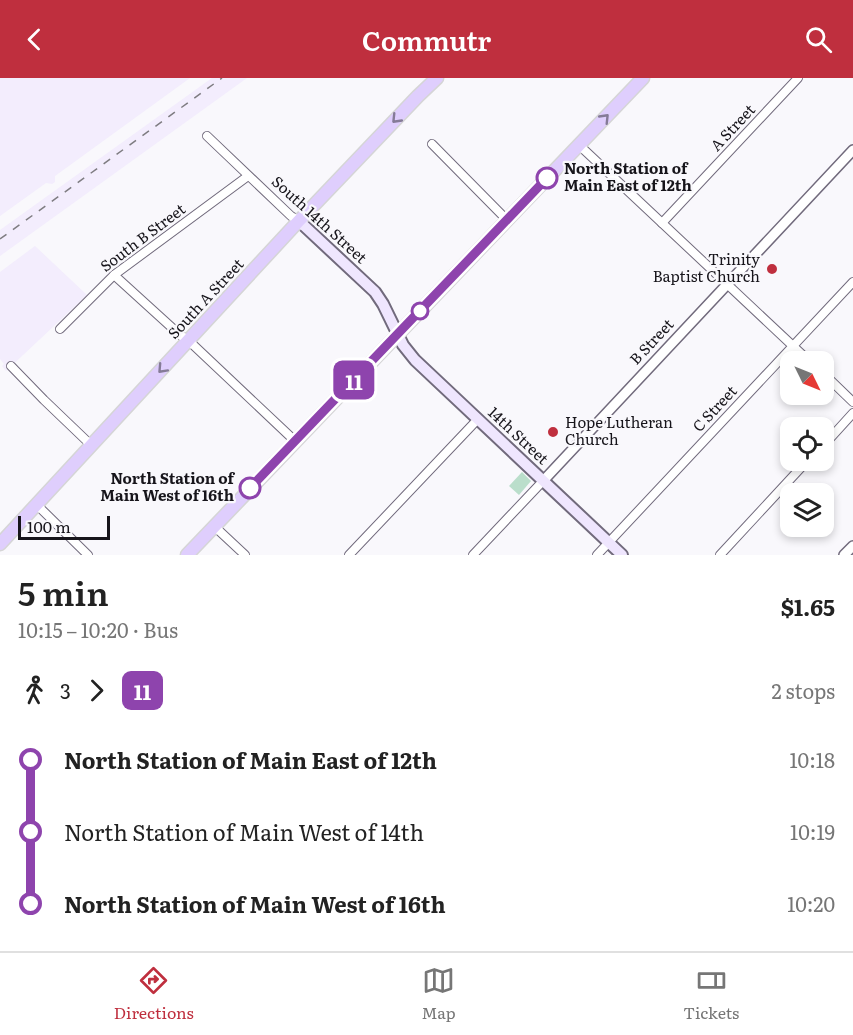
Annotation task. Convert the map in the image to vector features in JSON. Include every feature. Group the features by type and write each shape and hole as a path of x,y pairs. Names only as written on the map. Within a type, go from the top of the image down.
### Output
{"main road":[{"name":"South A Street","path":"0,544 299,221 437,78"},
{"path":"187,555 643,78"},
{"name":"South 14th Street","path":"299,221 375,292 397,335"},
{"name":"14th Street","path":"397,335 415,360 622,555"}],"street":[{"name":"A Street","path":"662,223 798,78"},
{"name":"South 14th Street","path":"207,136 299,221"},
{"path":"432,144 507,220"},
{"path":"579,145 798,351"},
{"name":"B Street","path":"473,555 853,150"},
{"name":"South B Street","path":"60,329 114,275 248,176"},
{"path":"114,275 188,340 295,441"},
{"name":"C Street","path":"597,555 853,282"},
{"path":"11,366 91,444"},
{"path":"834,384 853,402"},
{"path":"834,433 853,413"},
{"path":"348,555 477,419"},
{"path":"720,555 798,471"},
{"path":"37,505 88,555"},
{"path":"214,526 245,555"},
{"path":"844,555 853,546"}],"shaded area":[{"path":"0,78 190,78 55,176 55,182 46,183 0,216"},
{"path":"212,78 247,78 0,256 0,230"},
{"path":"35,246 87,295 6,371 0,359 0,272"}],"green space":[{"path":"522,472 531,481 519,495 509,486"}],"railway":[{"path":"0,239 222,78"}],"bus line":[{"name":"11","path":"250,488 547,178"}],"place":[{"name":"North Station of Main East of 12th","path":"547,178"},
{"name":"Trinity Baptist Church","path":"772,269"},
{"name":"Hope Lutheran Church","path":"553,432"},
{"name":"North Station of Main West of 16th","path":"250,488"}]}
